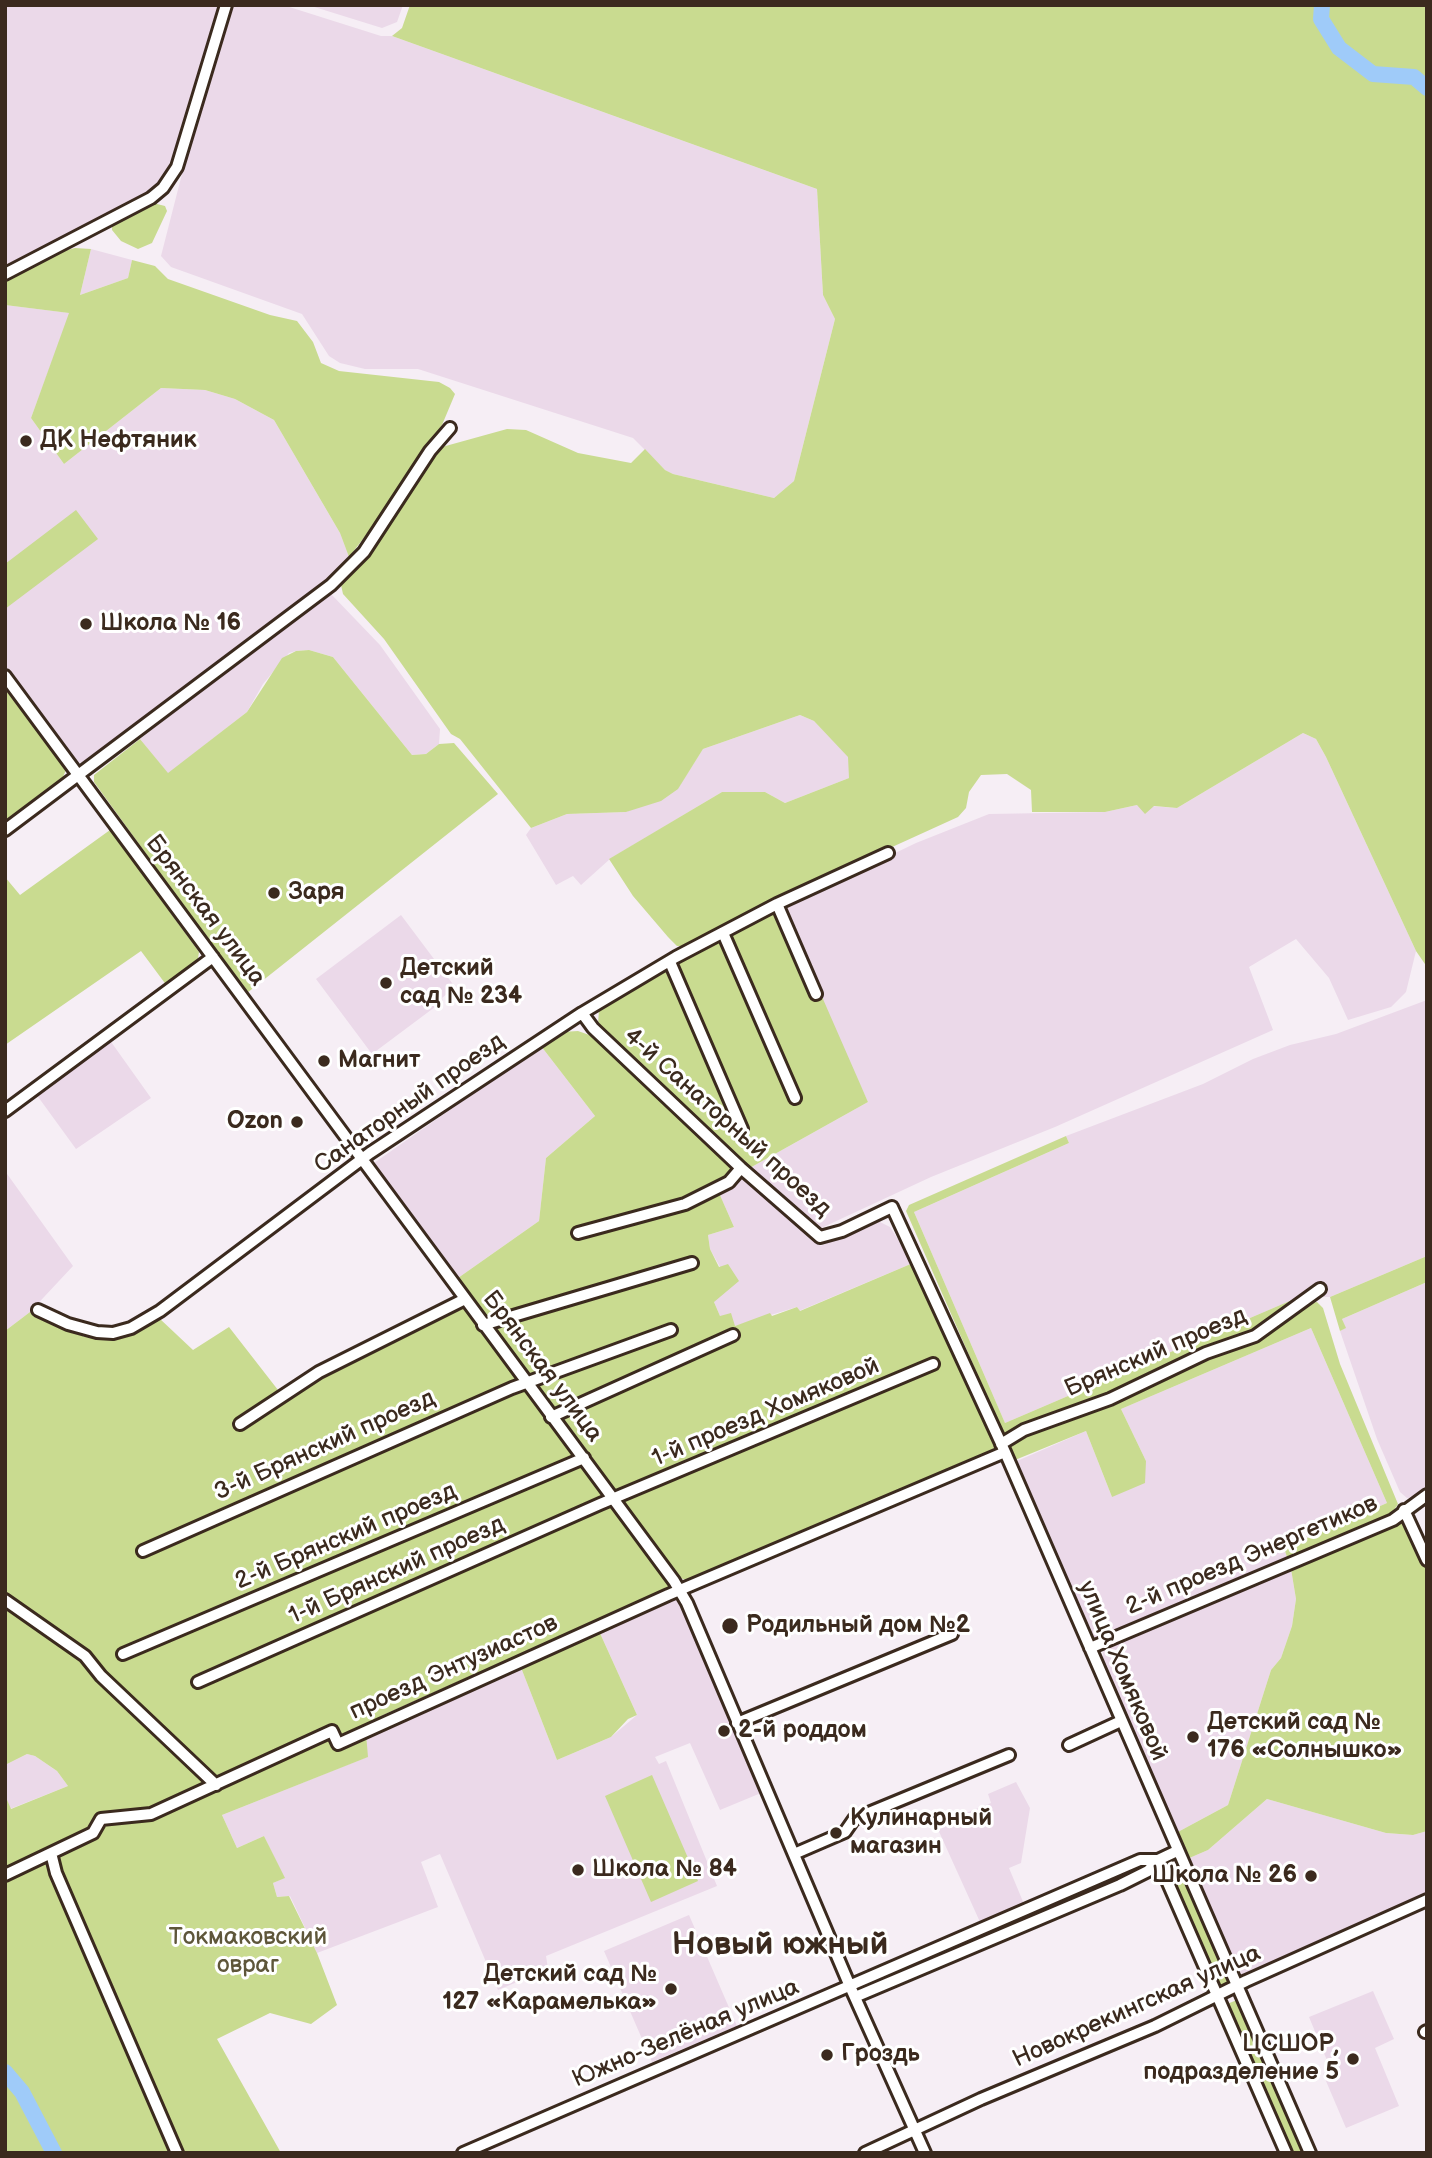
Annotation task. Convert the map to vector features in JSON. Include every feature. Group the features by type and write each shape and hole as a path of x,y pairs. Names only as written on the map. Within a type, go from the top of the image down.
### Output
{"street":[{"path":"5,274 140,204 163,188 177,167 226,5"},
{"path":"5,831 331,585 364,552 430,451 450,428"},
{"name":"Брянская улица","path":"5,676 680,1590 849,1984 925,2153"},
{"name":"Санаторный проезд","path":"38,1310 68,1324 97,1332 113,1333 131,1328 160,1311 362,1160 582,1013 777,904 888,853"},
{"path":"777,904 816,993"},
{"path":"723,933 795,1098"},
{"path":"5,1111 213,957"},
{"path":"670,962 742,1129"},
{"name":"4-й Санаторный проезд","path":"582,1013 593,1028 741,1168 820,1237 842,1231 874,1213 892,1207"},
{"path":"578,1233 685,1204 729,1182 741,1168"},
{"name":"улица Хомяковой","path":"892,1207 1003,1448 1310,2153"},
{"path":"483,1325 692,1263"},
{"name":"Брянский проезд","path":"680,1590 1003,1448 1024,1430 1110,1399 1206,1353 1255,1336 1320,1289"},
{"path":"240,1424 319,1372 465,1299"},
{"name":"3-й Брянский проезд","path":"143,1551 526,1383 671,1330"},
{"path":"551,1417 733,1335"},
{"name":"1-й проезд Хомяковой","path":"614,1499 933,1364"},
{"name":"2-й Брянский проезд","path":"123,1654 584,1458"},
{"name":"2-й проезд Энергетиков","path":"1090,1648 1393,1520 1427,1495"},
{"name":"1-й Брянский проезд","path":"198,1682 614,1499"},
{"path":"1404,1510 1427,1560"},
{"name":"проезд Энтузиастов","path":"216,1785 332,1731 338,1744 680,1590"},
{"path":"5,1600 85,1656 101,1676 216,1785 151,1814 102,1818 93,1833 5,1875"},
{"path":"737,1723 952,1634"},
{"path":"1069,1745 1121,1721"},
{"path":"794,1854 845,1832 854,1819 1009,1755"},
{"path":"51,1853 56,1873 177,2153"},
{"name":"Южно-Зелёная улица","path":"463,2153 1140,1860 1158,1860 1178,1854"},
{"path":"1158,1860 1286,2153"},
{"name":"Южно-Зелёная улица","path":"855,1997 1120,1885 1148,1871 1158,1860"},
{"name":"Новокрекингская улица","path":"865,2153 1155,2026 1238,1985 1427,1900"}],"shaded area":[{"path":"5,5 222,5 169,175 149,195 5,268"},
{"path":"231,5 283,5 381,36 392,36 817,189 823,295 835,319 794,481 774,498 673,474 665,470 633,438 418,369 365,369 340,363 329,356 302,314 171,267 161,256"},
{"path":"308,5 403,5 397,22 382,28"},
{"path":"91,249 132,260 128,278 80,295"},
{"path":"5,305 70,313 31,418 64,464 161,388 205,390 235,399 274,420 340,533 349,557 330,579 87,765 75,761 5,667"},
{"path":"331,594 380,645 440,729 439,744 426,754 412,755 333,657 309,650 296,651 289,653 263,684 247,712 168,774 140,739 324,595"},
{"path":"800,715 814,721 849,757 849,778 785,803 765,792 722,792 610,859 581,885 573,876 556,885 526,835 531,828 567,814 626,812 678,788 703,749"},
{"path":"1303,733 1316,739 1326,757 1416,951 1406,992 1391,1007 1348,1020 1329,978 1296,939 1249,967 1273,1030 1055,1127 931,1177 817,1230 748,1169 868,1102 777,910 916,843 989,814 1105,812 1137,805 1177,808"},
{"name":"Детский сад № 234","path":"401,915 455,987 442,998 443,1001 372,1054 316,979"},
{"path":"1427,1000 1427,1256 1330,1297 1299,1297 1005,1423 914,1212 1069,1143 1066,1136 1203,1084 1253,1059 1290,1045 1336,1034"},
{"path":"109,1039 151,1098 76,1149 36,1094"},
{"path":"541,1046 595,1116 546,1158 539,1221 458,1278 374,1163"},
{"path":"5,1171 73,1266 30,1312 5,1331"},
{"path":"741,1175 821,1246 872,1218 890,1227 913,1263 799,1311 797,1307 735,1326 720,1316 714,1302 720,1267 710,1249 708,1235 734,1227 716,1186"},
{"path":"1427,1282 1427,1486 1415,1497 1407,1498 1400,1492 1377,1439 1340,1331 1345,1328 1342,1319"},
{"path":"1311,1328 1387,1503 1284,1548 1288,1560 1095,1639 1017,1461 1086,1431 1112,1497 1146,1461 1121,1409"},
{"name":"Детский сад № 176 «Солнышко»","path":"1291,1569 1296,1599 1292,1626 1281,1658 1271,1670 1228,1805 1176,1833 1103,1659 1103,1652 1106,1647"},
{"path":"671,1598 678,1600 682,1606 761,1793 720,1810 690,1743 655,1757 659,1764 666,1761 717,1886 546,1956 548,1969 498,1990 440,1854 421,1862 438,1907 317,1953 290,1896 277,1897 273,1883 284,1878 264,1836 237,1848 222,1815 367,1757 366,1733 520,1665 557,1760 611,1737 637,1715 599,1631"},
{"path":"27,1754 35,1756 57,1771 68,1786 10,1809 5,1794 5,1765"},
{"path":"1016,1782 1030,1808 1021,1863 1009,1868 1024,1904 980,1922 936,1825 991,1803 988,1794"},
{"name":"Школа № 26","path":"1267,1799 1386,1833 1413,1835 1427,1831 1427,1893 1247,1976 1238,1974 1187,1859 1208,1850"},
{"name":"Детский сад № 127 «Карамелька»","path":"689,1915 737,2026 652,2062 604,1951"},
{"name":"ЦСШОР, подразделение 5","path":"1373,1991 1394,2039 1375,2048 1399,2106 1346,2128 1323,2074 1331,2070 1309,2017"}],"green space":[{"path":"410,5 1427,5 1427,967 1416,951 1326,757 1316,739 1303,733 1177,808 1154,806 1145,814 1137,805 1105,812 1032,812 1031,790 1007,774 981,775 969,792 966,808 958,817 778,899 688,946 677,946 668,937 633,896 609,859 722,792 765,792 785,803 849,778 848,757 814,721 800,715 703,749 678,789 661,801 626,812 567,814 531,828 460,739 451,734 384,639 343,594 341,585 346,575 390,523 429,462 442,447 507,429 526,430 578,453 631,463 645,449 665,470 673,474 774,498 794,481 835,319 823,295 817,189 392,36 402,28"},
{"path":"153,203 165,206 167,211 152,243 138,249 121,241 112,230 112,225"},
{"path":"75,248 91,249 80,295 128,278 132,260 155,266 168,279 270,315 297,321 313,342 321,363 339,371 439,382 450,388 455,394 442,425 384,512 349,557 340,533 274,420 235,399 205,390 161,388 64,464 31,418 69,313 5,305 5,280 63,251"},
{"path":"76,510 98,539 5,609 5,564"},
{"name":"Заря","path":"309,650 333,657 412,755 426,754 439,744 454,743 498,794 247,993 94,782 94,775 140,739 168,773 247,712 282,658 296,651"},
{"path":"5,689 66,770 60,784 5,823"},
{"path":"110,830 199,952 197,965 167,986 141,951 5,1045 5,877 20,895"},
{"path":"777,910 788,919 868,1102 748,1169 598,1024 599,1010 721,938"},
{"path":"578,1031 595,1037 741,1175 716,1186 734,1227 708,1235 710,1249 719,1267 728,1264 739,1281 714,1302 720,1316 731,1313 735,1326 770,1313 772,1316 797,1307 800,1311 913,1263 997,1445 992,1453 688,1581 678,1577 458,1278 539,1221 546,1158 595,1116 541,1046 562,1032"},
{"path":"1066,1136 1069,1143 914,1212 1005,1423 1299,1297 1305,1304 1317,1302 1323,1308 1340,1364 1398,1504 1390,1516 1288,1560 1284,1548 1387,1503 1311,1328 1121,1409 1146,1461 1145,1483 1112,1497 1086,1431 1015,1460 906,1211 909,1205"},
{"path":"1427,1256 1427,1282 1342,1319 1346,1328 1340,1331 1330,1297"},
{"name":"Токмаковский овраг","path":"462,1303 669,1583 668,1588 381,1716 366,1733 368,1757 222,1815 237,1848 264,1836 285,1878 273,1883 277,1897 289,1896 317,1953 337,2005 311,2024 270,2013 217,2039 281,2153 5,2153 5,1795 11,1809 68,1786 57,1771 35,1756 27,1754 5,1765 5,1331 30,1312 85,1337 113,1338 134,1332 159,1318 193,1350 229,1327 285,1399 323,1374"},
{"path":"1403,1520 1427,1569 1427,1831 1413,1835 1386,1833 1267,1799 1208,1850 1187,1859 1176,1833 1228,1805 1271,1670 1281,1658 1292,1626 1296,1599 1291,1569"},
{"path":"599,1631 637,1715 628,1719 611,1737 557,1760 520,1665"},
{"path":"652,1775 698,1881 651,1902 605,1796"},
{"path":"1176,1866 1183,1871 1231,1980 1220,1989 1216,1986 1168,1871"},
{"path":"1237,2000 1241,2002 1306,2153 1289,2153 1227,2008 1227,2004"}],"waterway":[{"path":"1322,5 1321,19 1339,48 1373,74 1414,77 1427,88"},
{"path":"5,2072 22,2092 54,2153"}],"place":[{"name":"ДК Нефтяник","path":"26,441"},
{"name":"Школа № 16","path":"86,624"},
{"name":"Заря","path":"274,893"},
{"name":"Детский сад № 234","path":"386,983"},
{"name":"Магнит","path":"324,1061"},
{"name":"Ozon","path":"297,1122"},
{"name":"Родильный дом №2","path":"730,1626"},
{"name":"2-й роддом","path":"724,1731"},
{"name":"Детский сад № 176 «Солнышко»","path":"1193,1737"},
{"name":"Кулинарный магазин","path":"836,1833"},
{"name":"Школа № 84","path":"578,1870"},
{"name":"Школа № 26","path":"1311,1876"},
{"name":"Детский сад № 127 «Карамелька»","path":"671,1989"},
{"name":"Гроздь","path":"827,2055"},
{"name":"ЦСШОР, подразделение 5","path":"1353,2059"}],"district":[{"name":"Новый южный","path":"780,1946"}]}
